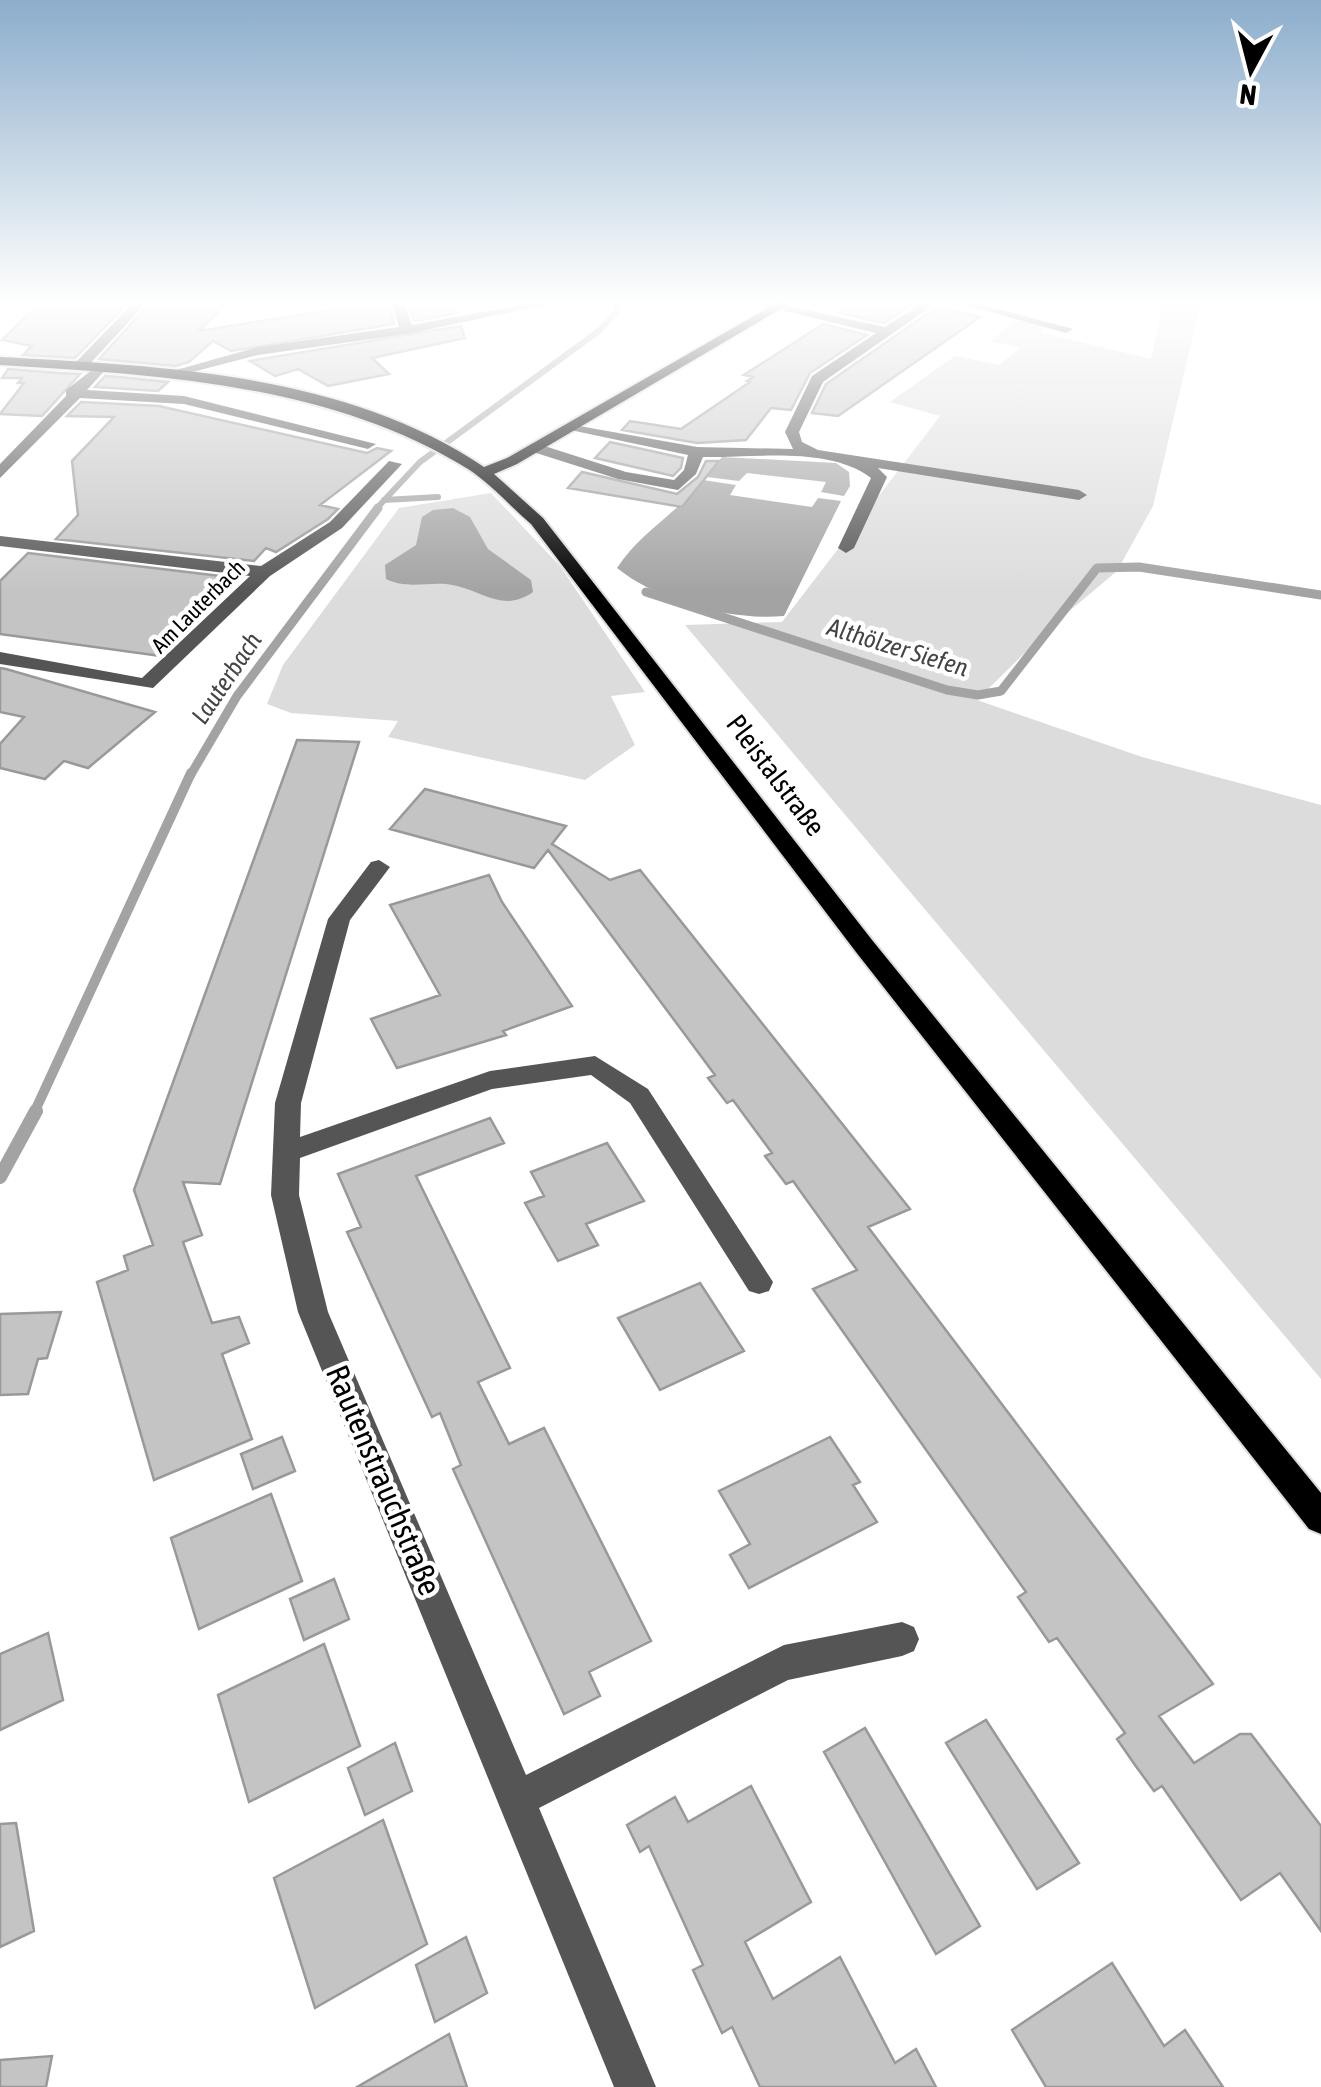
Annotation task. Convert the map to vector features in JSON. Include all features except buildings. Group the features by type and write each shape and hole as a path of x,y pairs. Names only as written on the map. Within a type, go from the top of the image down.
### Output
{"main road":[{"name":"Pleistalstraße","path":"304,398 427,442 482,472 548,536 864,946 1321,1518"},
{"path":"482,472 535,448 619,398"}],"street":[{"path":"0,473 67,398"},
{"path":"158,398 184,400 368,444"},
{"path":"760,451 792,432 806,412 806,398"},
{"path":"568,428 697,452 814,454 1080,495"},
{"path":"792,432 796,444 814,454"},
{"path":"535,448 624,476 678,485 691,471 697,452"},
{"name":"Am Lauterbach","path":"0,658 146,684 264,572 336,525 394,464"},
{"path":"846,548 879,477 862,464"},
{"path":"0,540 264,572"},
{"name":"Rautenstrauchstraße","path":"380,867 339,918 288,1103 285,1195 313,1312 635,2087"},
{"path":"284,1153 490,1080 595,1065 639,1096 758,1282"},
{"path":"517,1798 784,1662 902,1639"}],"shaded area":[{"path":"895,398 1178,398 1153,506 1117,571 1054,624 977,700 1142,757 1321,805 1321,1379 685,625 782,622 940,416 890,402"},
{"path":"722,457 836,463 849,472 850,486 844,496 821,492 826,482 747,473 739,481 707,477"},
{"path":"703,480 736,485 730,495 812,507 818,498 841,501 784,616 741,615 696,606 653,590 617,568 637,543"},
{"path":"491,493 560,566 645,692 611,696 635,745 585,780 388,737 398,721 291,713 267,704 283,665 399,508"},
{"path":"453,508 470,517 488,549 531,580 533,592 504,601 448,584 404,584 386,579 385,565 416,545 422,517 433,510"}],"waterway":[{"name":"Lauterbach","path":"384,500 420,462 507,398"},
{"name":"Althölzer Siefen","path":"384,500 438,497"},
{"name":"Lauterbach","path":"375,510 384,500"},
{"name":"Lauterbach","path":"190,776 237,696 378,508"},
{"name":"Althölzer Siefen","path":"646,592 947,690 978,695 1001,691 1097,568 1139,567 1321,595"},
{"name":"Lauterbach","path":"34,1113 191,773"},
{"name":"Lauterbach","path":"0,1177 36,1111"}]}
